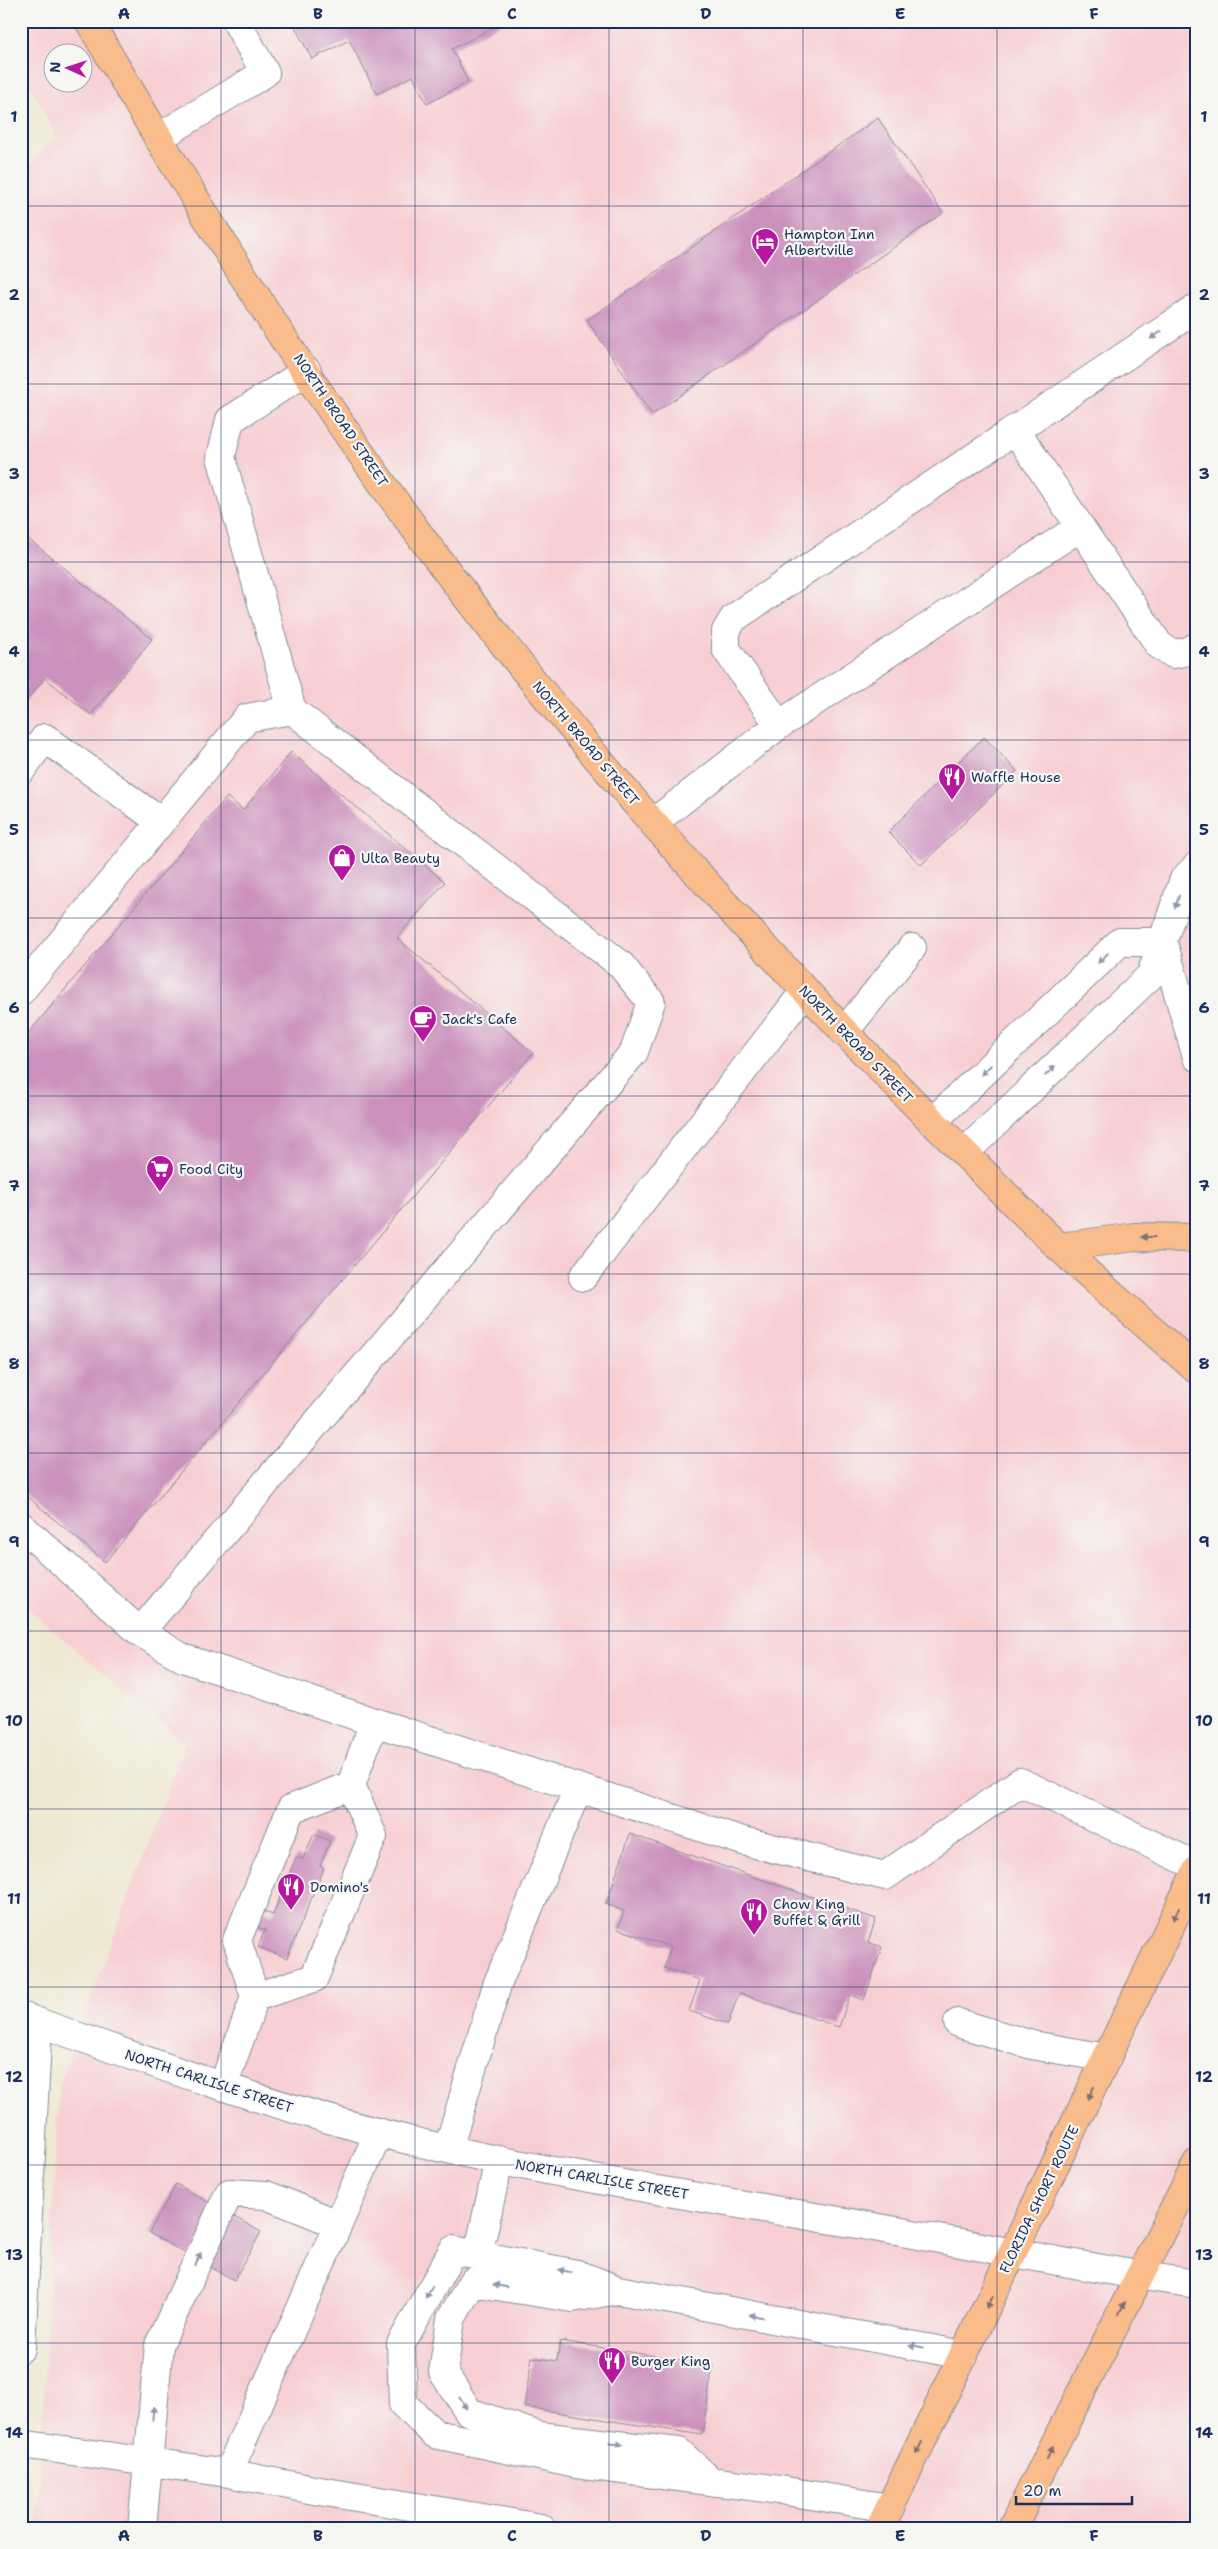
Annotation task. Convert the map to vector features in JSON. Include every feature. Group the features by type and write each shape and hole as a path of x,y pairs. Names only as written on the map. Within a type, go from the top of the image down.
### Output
{"main road":[{"name":"NORTH BROAD STREET","path":"89,21 158,138 266,310 400,507 454,580 596,758 746,929 932,1122 1059,1247 1197,1370"},
{"path":"1059,1247 1135,1237 1197,1238"},
{"name":"FLORIDA SHORT ROUTE","path":"885,2518 1197,1870"},
{"path":"1012,2528 1197,2162"}],"street":[{"path":"158,138 265,73 236,21"},
{"path":"779,724 726,649 726,631 734,618 1197,308"},
{"path":"140,1632 358,1373 634,1052 651,1002 620,964 292,710 221,457 230,420 307,371"},
{"path":"1015,429 1159,645 1173,654 1193,648"},
{"path":"653,823 779,724 1080,527"},
{"path":"21,991 248,718 292,710"},
{"path":"21,770 45,738 161,822"},
{"path":"964,1153 1151,975 1184,879 1197,866"},
{"path":"932,1122 1120,942 1163,942"},
{"path":"1163,942 1197,1057"},
{"path":"844,1032 912,948"},
{"path":"583,1277 805,991"},
{"path":"21,1526 140,1632 183,1658 374,1722 743,1841 885,1876 1020,1782 1197,1866"},
{"path":"255,1997 314,1978 373,1836 351,1785 374,1722"},
{"path":"223,2086 255,1997 237,1940 291,1810 351,1785"},
{"path":"448,2148 497,1985 578,1788"},
{"path":"21,2348 29,2019"},
{"name":"NORTH CARLISLE STREET","path":"29,2019 275,2103 379,2132 499,2160 1014,2251 1138,2276 1197,2284"},
{"path":"958,2023 1032,2045 1108,2058"},
{"path":"228,2473 379,2132"},
{"path":"478,2255 499,2160"},
{"path":"142,2528 159,2345 229,2193 266,2195 338,2224"},
{"path":"885,2518 711,2481 576,2464 435,2434 403,2404 401,2344 453,2250 577,2274 618,2290 964,2355"},
{"path":"618,2290 572,2298 472,2282 451,2320 443,2372 469,2412 539,2436 679,2452 711,2481"},
{"path":"21,2444 228,2473 541,2528"}],"shaded area":[{"path":"21,21 1197,21 1197,2528 37,2528 59,2085 185,1743 21,1603 21,176 56,135 21,68"}],"building":[{"path":"292,21 506,21 452,49 468,82 427,104 413,76 377,94 349,40 312,59"},
{"name":"Hampton Inn Albertville","path":"878,118 943,213 652,415 587,320"},
{"path":"21,533 152,639 91,715 45,678 21,707"},
{"name":"Waffle House","path":"984,737 1017,771 921,865 888,832"},
{"path":"291,752 445,882 397,938 533,1053 105,1562 21,1491 21,1042 227,797 243,810"},
{"path":"314,1834 330,1841 320,1866 324,1868 287,1958 258,1947 265,1930 252,1925 258,1909 273,1915 296,1857 303,1859"},
{"name":"Chow King Buffet & Grill","path":"630,1834 876,1919 868,1942 882,1947 864,2000 850,1995 839,2027 739,1993 728,2024 689,2011 700,1980 664,1968 671,1947 618,1929 624,1911 606,1904"},
{"path":"176,2184 261,2232 234,2280 149,2233"},
{"path":"560,2341 713,2365 702,2435 524,2407 532,2357 557,2361"}],"place":[{"name":"Hampton Inn Albertville","path":"765,266"},
{"name":"Waffle House","path":"952,801"},
{"name":"Ulta Beauty","path":"342,882"},
{"name":"Jack's Cafe","path":"423,1043"},
{"name":"Food City","path":"160,1193"},
{"name":"Domino's","path":"291,1911"},
{"name":"Chow King Buffet & Grill","path":"754,1936"},
{"name":"Burger King","path":"612,2385"}]}
